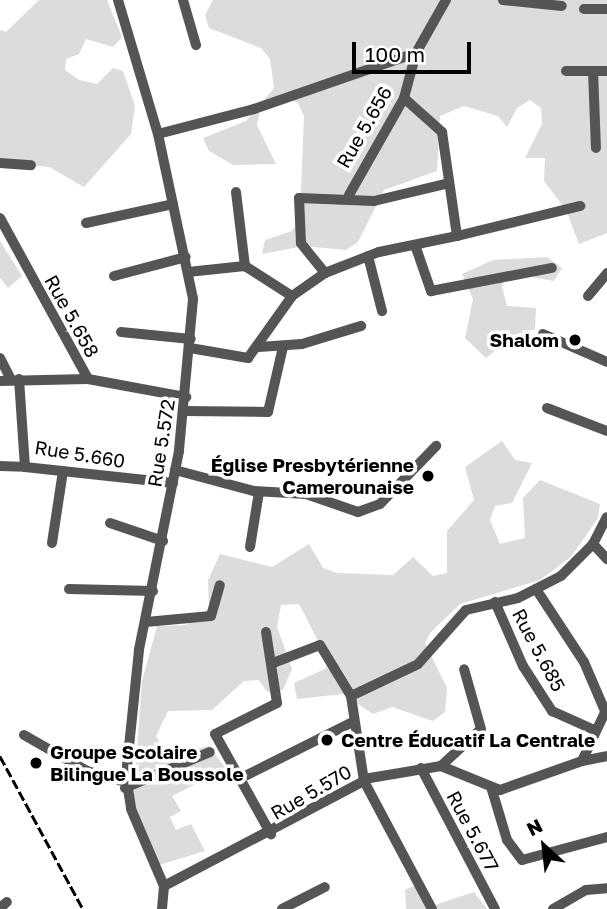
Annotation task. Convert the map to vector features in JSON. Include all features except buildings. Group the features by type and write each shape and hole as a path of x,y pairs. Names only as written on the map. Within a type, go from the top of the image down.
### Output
{"street":[{"name":"Rue 5.572","path":"118,0 158,134 188,272 190,344 185,411 146,622 125,785 164,888"},
{"path":"183,0 196,45"},
{"name":"Rue 5.656","path":"349,195 404,98 416,53 446,0"},
{"path":"503,0 562,6"},
{"path":"584,9 607,9"},
{"path":"158,134 254,109 416,53"},
{"path":"566,71 607,71"},
{"path":"593,71 596,148"},
{"path":"404,98 437,123 457,236"},
{"path":"0,163 31,165"},
{"path":"325,273 301,243 296,202 304,196 349,195 373,201 449,183"},
{"path":"236,192 245,266"},
{"path":"86,223 173,204"},
{"path":"121,332 190,344 242,359 260,347 292,296 325,273 368,256 580,206"},
{"name":"Rue 5.658","path":"0,218 88,379 186,397"},
{"path":"415,245 431,290 552,268"},
{"path":"368,256 382,311"},
{"path":"114,276 186,257"},
{"path":"188,272 245,266 292,296"},
{"path":"588,296 607,273"},
{"path":"260,347 283,348 361,326"},
{"path":"543,334 607,362"},
{"path":"185,411 268,412 283,348"},
{"path":"0,358 10,380 88,379"},
{"name":"Rue 5.660","path":"10,380 25,467 173,483"},
{"path":"547,408 607,431"},
{"path":"175,471 259,492 306,494 369,510 436,446"},
{"path":"0,466 25,467"},
{"path":"52,543 63,471"},
{"path":"250,547 259,492"},
{"path":"351,696 406,672 466,610 536,589 561,576 593,544 607,517"},
{"path":"110,523 163,541"},
{"path":"593,544 607,559"},
{"path":"146,622 211,616 220,585"},
{"path":"69,589 153,591"},
{"path":"536,589 584,662 606,709 592,729 582,761"},
{"name":"Rue 5.685","path":"495,602 552,711 592,729"},
{"path":"267,632 277,703 215,734 243,777 271,835"},
{"path":"273,663 320,645 351,696 351,723 364,781 432,909"},
{"path":"464,669 481,729 441,766 492,790 582,761 607,756"},
{"path":"243,777 351,723"},
{"path":"24,735 88,771 125,785 210,752"},
{"name":"Rue 5.570","path":"164,888 271,835 364,781 441,766"},
{"name":"Rue 5.677","path":"421,768 495,909"},
{"path":"492,790 507,840 522,860 607,837"},
{"path":"282,909 325,887"},
{"path":"162,909 164,888"},
{"path":"553,909 586,890 607,888"}],"shaded area":[{"path":"39,0 107,0 122,37 113,47 86,39 79,54 66,59 65,70 79,80 97,84 113,68 123,71 135,106 131,134 84,187 49,167 0,162 0,30 6,32"},
{"path":"213,0 607,0 607,233 579,244 566,210 544,181 545,158 525,158 542,124 541,108 530,100 517,108 507,127 498,116 464,106 440,116 437,171 384,190 358,242 346,250 304,246 262,254 265,240 292,231 300,217 304,116 298,103 285,97 260,111 257,125 276,164 233,165 209,151 203,138 246,121 274,88 270,59 261,48 209,28 205,15"},
{"path":"0,241 22,276 8,288 0,278"},
{"path":"547,257 562,268 554,281 525,276 504,280 502,287 507,306 536,308 535,329 515,335 486,358 465,338 473,299 462,274 493,260"},
{"path":"502,441 515,460 532,463 512,503 495,506 490,520 500,544 525,538 523,498 540,480 600,504 598,518 571,557 540,580 460,604 430,633 425,643 447,688 445,712 433,721 392,707 373,714 343,694 297,699 294,683 331,666 299,604 281,605 277,627 292,669 283,690 267,692 259,680 244,681 212,710 168,711 156,736 167,756 209,746 226,769 172,796 181,811 170,817 176,830 191,824 205,851 159,865 133,802 142,681 157,626 186,625 209,609 208,580 220,554 272,567 309,544 323,568 337,573 393,575 413,557 433,576 447,573 447,531 474,500 465,467"},
{"path":"419,883 435,905 474,892 487,909 406,909 405,890"}],"railway":[{"path":"0,756 83,909"}],"place":[{"name":"Shalom","path":"575,340"},
{"name":"Église Presbytérienne Camerounaise","path":"428,476"},
{"name":"Centre Éducatif La Centrale","path":"327,740"},
{"name":"Groupe Scolaire Bilingue La Boussole","path":"36,763"}]}
